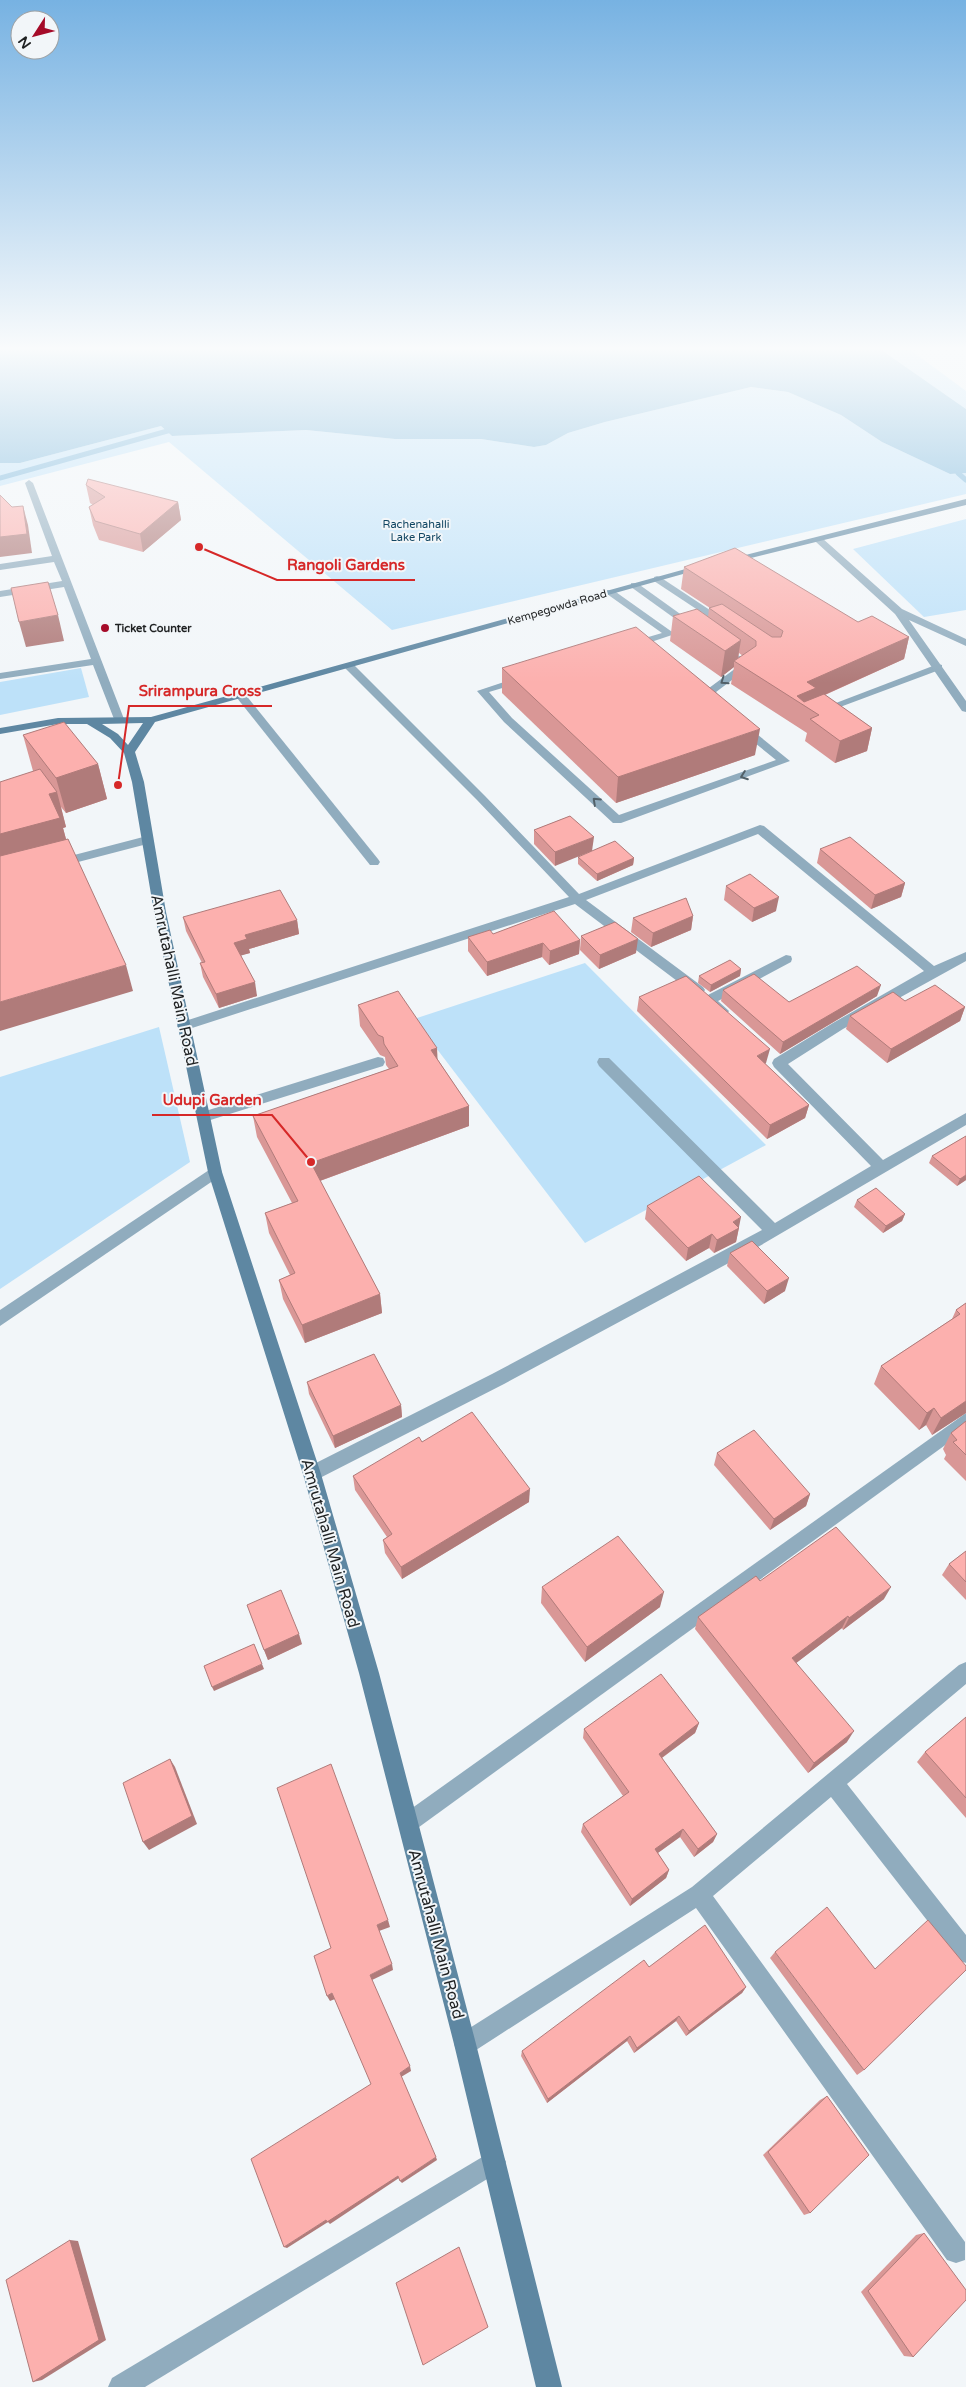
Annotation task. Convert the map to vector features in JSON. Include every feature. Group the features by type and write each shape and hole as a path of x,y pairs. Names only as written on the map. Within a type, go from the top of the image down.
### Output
{"street":[{"path":"29,483 119,719"},
{"name":"Kempegowda Road","path":"0,731 58,721 151,720 349,666 657,578 819,540 966,502"},
{"path":"819,540 899,612 966,709"},
{"path":"0,567 59,558"},
{"path":"657,578 735,630"},
{"path":"0,594 68,583"},
{"path":"622,648 696,628 634,585"},
{"path":"610,592 670,634"},
{"path":"899,612 966,643"},
{"path":"537,674 482,691 508,720 617,820 784,761 731,719 710,691 747,665 714,641"},
{"path":"0,676 97,661"},
{"path":"349,666 481,798 577,899 709,1000 730,1019"},
{"path":"808,716 938,667"},
{"path":"241,696 374,862"},
{"path":"87,720 114,736 130,752 151,720"},
{"name":"Amrutahalli Main Road","path":"130,752 138,782 147,840 215,1172 312,1474 369,1673 465,2044 549,2387"},
{"path":"184,1026 577,899 760,829 933,972"},
{"path":"46,866 147,840"},
{"path":"882,1168 775,1060 933,972 966,956"},
{"path":"709,1000 786,959"},
{"path":"204,1117 378,1062"},
{"path":"604,1062 773,1231"},
{"path":"312,1474 498,1379 773,1231 966,1118"},
{"path":"0,1319 215,1172"},
{"path":"408,1823 966,1420"},
{"path":"465,2044 699,1894 832,1782 965,1675"},
{"path":"832,1782 966,1952"},
{"path":"699,1894 956,2251"},
{"path":"121,2387 494,2162"}],"green space":[{"name":"Rachenahalli Lake Park","path":"30,460 98,460 0,486 0,463 20,463"},
{"name":"Rachenahalli Lake Park","path":"191,460 921,460 950,474 966,473 966,494 392,630"},
{"path":"966,519 966,610 924,617 853,549"},
{"path":"81,668 89,697 0,715 0,682"},
{"path":"585,963 766,1145 585,1243 414,1019"},
{"path":"159,1027 190,1162 0,1289 0,1077"}],"water":[{"path":"0,460 30,460 20,463 0,463"},
{"path":"921,460 966,460 966,473 950,474"}],"building":[{"path":"88,479 178,502 140,534 95,521 89,507 105,497 86,485"},
{"path":"0,495 12,507 23,506 27,534 0,537"},
{"path":"735,548 858,622 872,616 909,637 807,682 816,688 797,696 804,702 824,694 872,728 840,741 810,719 819,715 734,661 756,646 756,641 709,608 722,604 772,637 781,637 783,631 684,567"},
{"path":"48,582 58,615 19,622 11,588"},
{"path":"697,609 741,640 725,651 673,616"},
{"path":"636,627 760,729 618,777 502,668"},
{"path":"64,722 98,764 56,778 23,735"},
{"path":"40,769 57,792 49,794 60,818 0,834 0,782"},
{"path":"570,816 594,837 555,852 534,830"},
{"path":"850,837 905,883 875,895 820,849"},
{"path":"68,839 126,965 0,1002 0,856"},
{"path":"615,841 634,858 597,874 578,857"},
{"path":"750,874 779,897 754,908 726,886"},
{"path":"280,890 297,920 245,935 247,939 234,943 255,982 216,994 200,963 205,962 183,917"},
{"path":"686,898 693,916 653,933 633,918"},
{"path":"554,911 580,940 550,951 543,943 487,962 468,937 490,930 493,934"},
{"path":"615,922 638,939 600,955 581,936"},
{"path":"730,960 741,969 711,985 699,976"},
{"path":"857,966 881,985 783,1042 723,990 754,974 789,1002"},
{"path":"686,976 770,1049 757,1056 809,1105 770,1125 639,997"},
{"path":"935,985 965,1007 891,1049 850,1016 893,992 905,1001"},
{"path":"398,991 437,1048 431,1050 469,1106 311,1163 380,1294 302,1325 279,1280 295,1273 265,1213 298,1201 253,1116 398,1066 384,1044 383,1037 378,1035 358,1005"},
{"path":"966,1136 966,1175 960,1179 932,1156"},
{"path":"699,1176 741,1217 733,1222 739,1228 717,1240 712,1234 688,1248 647,1206"},
{"path":"876,1188 905,1214 886,1226 857,1200"},
{"path":"752,1241 789,1278 767,1291 730,1253"},
{"path":"966,1303 966,1401 941,1418 934,1408 927,1413 881,1366 960,1314 956,1310"},
{"path":"374,1354 401,1405 333,1436 307,1382"},
{"path":"472,1412 530,1489 401,1567 383,1540 392,1534 353,1476 419,1437 422,1442"},
{"path":"966,1421 966,1455 953,1442 957,1440 951,1433"},
{"path":"754,1430 810,1494 774,1519 717,1453"},
{"path":"836,1527 891,1587 792,1658 854,1731 814,1763 698,1617 756,1576 760,1581"},
{"path":"618,1536 664,1592 587,1647 542,1587"},
{"path":"966,1551 966,1582 949,1564"},
{"path":"281,1590 299,1634 264,1650 247,1605"},
{"path":"254,1644 262,1664 212,1687 204,1666"},
{"path":"661,1674 699,1723 659,1754 717,1834 698,1849 683,1829 655,1849 669,1870 632,1899 583,1824 629,1792 584,1729"},
{"path":"966,1717 966,1798 925,1752"},
{"path":"170,1759 192,1816 143,1842 123,1783"},
{"path":"331,1764 388,1920 377,1925 392,1964 370,1975 410,2066 400,2073 436,2157 400,2181 398,2176 327,2222 326,2220 284,2247 251,2159 371,2084 332,1993 327,1996 314,1956 331,1948 277,1788"},
{"path":"827,1907 875,1969 928,1920 966,1966 966,1970 864,2070 775,1952"},
{"path":"705,1925 746,1987 689,2031 679,2016 637,2048 630,2036 548,2099 522,2051 644,1960 649,1967"},
{"path":"827,2096 869,2155 810,2213 768,2152"},
{"path":"924,2233 966,2290 966,2300 913,2357 868,2291"},
{"path":"70,2240 99,2340 33,2382 6,2280"},
{"path":"459,2247 488,2327 423,2365 396,2283"}],"waterway":[{"path":"0,478 63,460"},
{"path":"958,473 966,480"}],"place":[{"name":"Rangoli Gardens","path":"199,547"},
{"name":"Ticket Counter","path":"105,628"},
{"name":"Srirampura Cross","path":"118,785"},
{"name":"Udupi Garden","path":"311,1162"}]}
